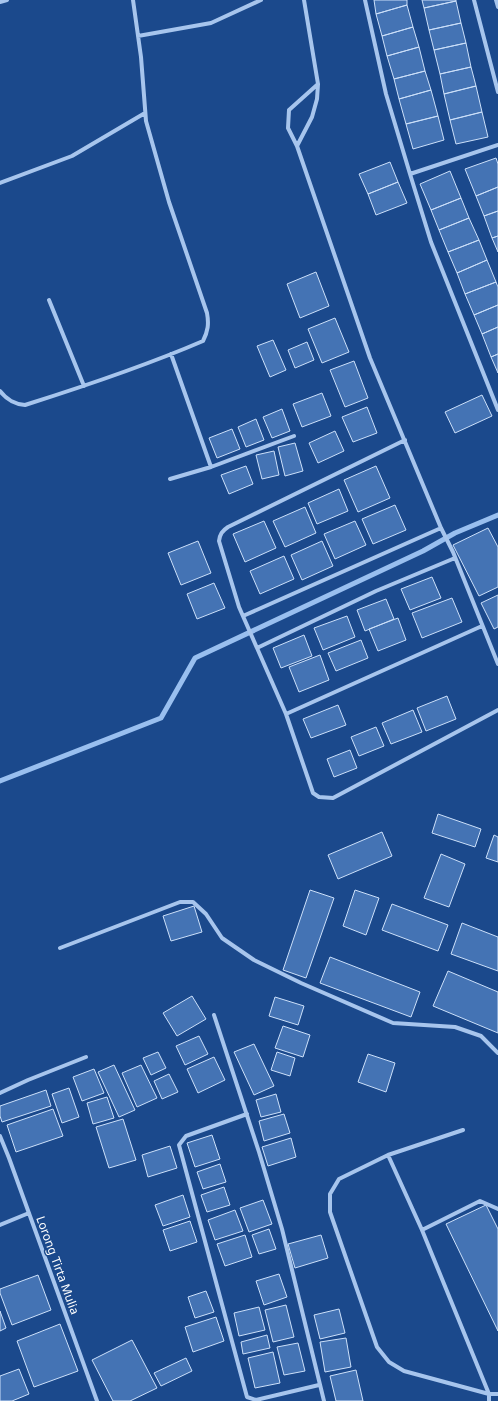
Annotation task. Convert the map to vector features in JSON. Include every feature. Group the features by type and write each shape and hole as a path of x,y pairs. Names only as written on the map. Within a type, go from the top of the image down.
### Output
{"street":[{"path":"0,2 7,0"},
{"path":"0,391 5,397 17,404 25,405 84,386 203,341 209,324 207,313 169,202 146,121 133,0"},
{"path":"138,36 211,23 261,0"},
{"path":"297,146 312,117 317,99 318,84 304,0"},
{"path":"365,0 386,94 431,242 498,410"},
{"path":"474,0 498,92"},
{"path":"496,0 498,7"},
{"path":"318,84 289,110 288,128 297,146 370,358 455,558 498,664"},
{"path":"0,183 72,156 145,113"},
{"path":"410,174 498,145"},
{"path":"49,300 84,386"},
{"path":"171,354 211,467"},
{"path":"170,479 211,467 294,436"},
{"path":"405,440 222,531 219,541 239,607 286,714 313,793 319,797 333,798 498,710"},
{"path":"243,616 442,530"},
{"path":"257,648 376,591 455,558"},
{"path":"286,714 482,626"},
{"path":"60,948 180,902 193,902 206,914 222,938 254,960 301,983 393,1023 455,1027 481,1036 498,1053"},
{"path":"214,1015 247,1114 282,1229 324,1401"},
{"path":"0,1093 86,1057"},
{"path":"247,1114 186,1136 179,1145 181,1153 247,1397 256,1400 319,1385"},
{"path":"463,1130 388,1155 339,1179 330,1194 330,1212 377,1347 390,1362 404,1371 489,1394 498,1394"},
{"name":"Lorong Tirta Mulia","path":"0,1136 97,1401"},
{"path":"388,1155 422,1230 489,1394 489,1401"},
{"path":"422,1230 480,1201 498,1209"},
{"path":"0,1225 28,1213"}],"building":[{"path":"374,0 407,0 407,5 376,14"},
{"path":"422,0 456,0 456,1 424,8"},
{"path":"456,1 461,23 429,30 424,8"},
{"path":"407,5 413,27 382,36 376,14"},
{"path":"461,23 466,43 434,50 429,30"},
{"path":"413,27 419,47 387,56 382,36"},
{"path":"466,43 471,67 440,74 434,50"},
{"path":"419,47 425,71 394,79 387,56"},
{"path":"471,67 476,86 444,94 440,74"},
{"path":"425,71 431,90 399,99 394,79"},
{"path":"476,86 482,112 450,120 444,94"},
{"path":"431,90 438,116 406,124 399,99"},
{"path":"482,112 488,137 456,144 450,120"},
{"path":"438,116 444,140 413,149 406,124"},
{"path":"496,158 498,164 498,187 476,196 465,169"},
{"path":"390,162 398,182 368,194 359,174"},
{"path":"450,171 461,198 431,210 420,184"},
{"path":"398,182 407,203 376,215 368,194"},
{"path":"498,187 498,211 484,216 476,196"},
{"path":"461,198 469,218 439,230 431,210"},
{"path":"498,211 498,236 492,238 484,216"},
{"path":"469,218 479,240 448,252 439,230"},
{"path":"498,236 498,252 492,238"},
{"path":"479,240 487,260 457,273 448,252"},
{"path":"487,260 496,282 465,294 457,273"},
{"path":"316,272 329,306 300,318 287,284"},
{"path":"496,282 498,287 498,305 474,315 465,294"},
{"path":"498,305 498,327 482,334 474,315"},
{"path":"335,318 349,352 322,363 308,329"},
{"path":"498,327 498,354 491,357 482,334"},
{"path":"273,340 286,370 270,377 257,346"},
{"path":"307,342 314,360 295,368 288,350"},
{"path":"498,354 498,373 491,357"},
{"path":"354,361 368,398 345,407 330,370"},
{"path":"322,393 331,416 302,427 293,404"},
{"path":"482,395 492,416 455,433 445,412"},
{"path":"367,407 377,433 353,442 342,417"},
{"path":"282,409 290,431 272,438 263,417"},
{"path":"256,419 264,440 246,447 238,427"},
{"path":"232,429 240,449 217,458 209,438"},
{"path":"335,431 344,451 318,463 309,443"},
{"path":"295,443 303,471 285,476 278,447"},
{"path":"274,451 279,475 262,479 256,455"},
{"path":"246,466 253,484 229,494 221,475"},
{"path":"376,466 390,498 358,512 344,480"},
{"path":"339,489 348,511 317,524 308,503"},
{"path":"395,505 406,530 373,544 362,519"},
{"path":"305,507 316,533 285,547 273,521"},
{"path":"264,521 276,548 245,562 233,534"},
{"path":"355,521 366,545 335,559 324,534"},
{"path":"488,528 498,547 498,587 479,596 453,545"},
{"path":"198,541 211,573 181,585 168,553"},
{"path":"322,541 333,566 302,580 291,555"},
{"path":"284,556 294,579 260,594 250,571"},
{"path":"432,577 441,598 410,610 401,589"},
{"path":"214,583 225,608 197,619 187,594"},
{"path":"498,595 498,627 494,629 481,603"},
{"path":"452,598 462,622 422,638 412,613"},
{"path":"386,599 394,619 365,631 357,610"},
{"path":"347,616 355,637 323,650 314,628"},
{"path":"398,618 406,640 378,651 369,629"},
{"path":"304,635 312,656 281,668 273,648"},
{"path":"361,640 368,658 336,671 328,653"},
{"path":"320,655 329,680 299,692 289,667"},
{"path":"447,696 456,719 426,731 417,708"},
{"path":"338,705 346,725 311,738 303,719"},
{"path":"413,710 422,732 391,744 382,723"},
{"path":"376,727 384,746 359,756 351,737"},
{"path":"350,750 357,768 334,777 327,759"},
{"path":"438,814 481,829 475,847 432,833"},
{"path":"382,832 392,856 338,879 328,855"},
{"path":"494,835 498,837 498,862 486,858"},
{"path":"441,854 465,864 449,907 424,898"},
{"path":"310,890 334,898 306,978 283,970"},
{"path":"355,890 379,898 366,935 343,926"},
{"path":"392,904 448,925 438,951 382,930"},
{"path":"194,906 202,932 171,941 163,916"},
{"path":"462,923 498,937 498,971 451,954"},
{"path":"330,957 420,992 411,1017 320,983"},
{"path":"448,971 498,992 498,1033 433,1006"},
{"path":"192,996 206,1019 177,1036 163,1013"},
{"path":"275,997 304,1006 298,1025 269,1016"},
{"path":"283,1026 310,1035 303,1057 275,1048"},
{"path":"199,1036 208,1054 185,1065 176,1046"},
{"path":"254,1044 274,1086 254,1095 234,1052"},
{"path":"158,1052 166,1068 151,1075 143,1058"},
{"path":"277,1052 295,1058 290,1076 271,1070"},
{"path":"368,1054 395,1063 386,1092 358,1082"},
{"path":"214,1057 225,1080 198,1093 187,1069"},
{"path":"114,1065 135,1110 119,1117 98,1072"},
{"path":"141,1065 157,1098 137,1107 122,1073"},
{"path":"94,1069 104,1093 82,1101 73,1077"},
{"path":"169,1074 178,1092 162,1099 154,1081"},
{"path":"69,1088 79,1117 62,1123 52,1094"},
{"path":"46,1090 51,1106 2,1122 0,1116 0,1106"},
{"path":"276,1094 281,1112 261,1117 256,1100"},
{"path":"107,1097 114,1118 93,1124 87,1103"},
{"path":"53,1109 63,1136 16,1152 7,1125"},
{"path":"284,1114 290,1133 264,1141 259,1121"},
{"path":"123,1119 136,1160 109,1168 96,1127"},
{"path":"212,1135 220,1159 195,1167 187,1143"},
{"path":"291,1138 296,1157 268,1166 262,1147"},
{"path":"170,1146 177,1168 148,1177 142,1155"},
{"path":"220,1164 226,1182 203,1189 197,1172"},
{"path":"224,1187 230,1205 207,1212 201,1195"},
{"path":"183,1195 190,1217 163,1226 155,1205"},
{"path":"263,1200 272,1224 249,1232 240,1208"},
{"path":"486,1205 498,1229 498,1331 446,1224"},
{"path":"235,1210 243,1231 215,1240 208,1220"},
{"path":"190,1221 197,1242 170,1251 163,1230"},
{"path":"269,1229 276,1249 259,1254 252,1235"},
{"path":"245,1235 252,1257 225,1266 217,1244"},
{"path":"321,1235 328,1258 295,1268 288,1244"},
{"path":"279,1274 287,1297 264,1305 256,1281"},
{"path":"38,1275 51,1310 12,1325 0,1293 0,1289"},
{"path":"206,1291 214,1312 195,1318 188,1297"},
{"path":"286,1305 294,1337 273,1342 265,1310"},
{"path":"259,1307 265,1330 239,1336 234,1313"},
{"path":"339,1309 345,1333 320,1339 314,1315"},
{"path":"0,1311 6,1328 0,1331"},
{"path":"216,1317 224,1341 193,1352 185,1327"},
{"path":"60,1324 78,1371 34,1387 17,1341"},
{"path":"267,1335 270,1348 243,1354 241,1342"},
{"path":"346,1338 351,1367 325,1372 320,1342"},
{"path":"132,1340 157,1388 130,1401 113,1401 92,1360"},
{"path":"298,1343 305,1371 284,1375 277,1347"},
{"path":"273,1352 280,1383 255,1388 248,1358"},
{"path":"186,1358 192,1371 161,1386 154,1373"},
{"path":"19,1369 29,1394 12,1401 0,1401 0,1376"},
{"path":"356,1370 363,1401 336,1401 330,1376"}],"waterway":[{"path":"0,781 161,718 195,658 423,551 455,533 498,515"}]}
